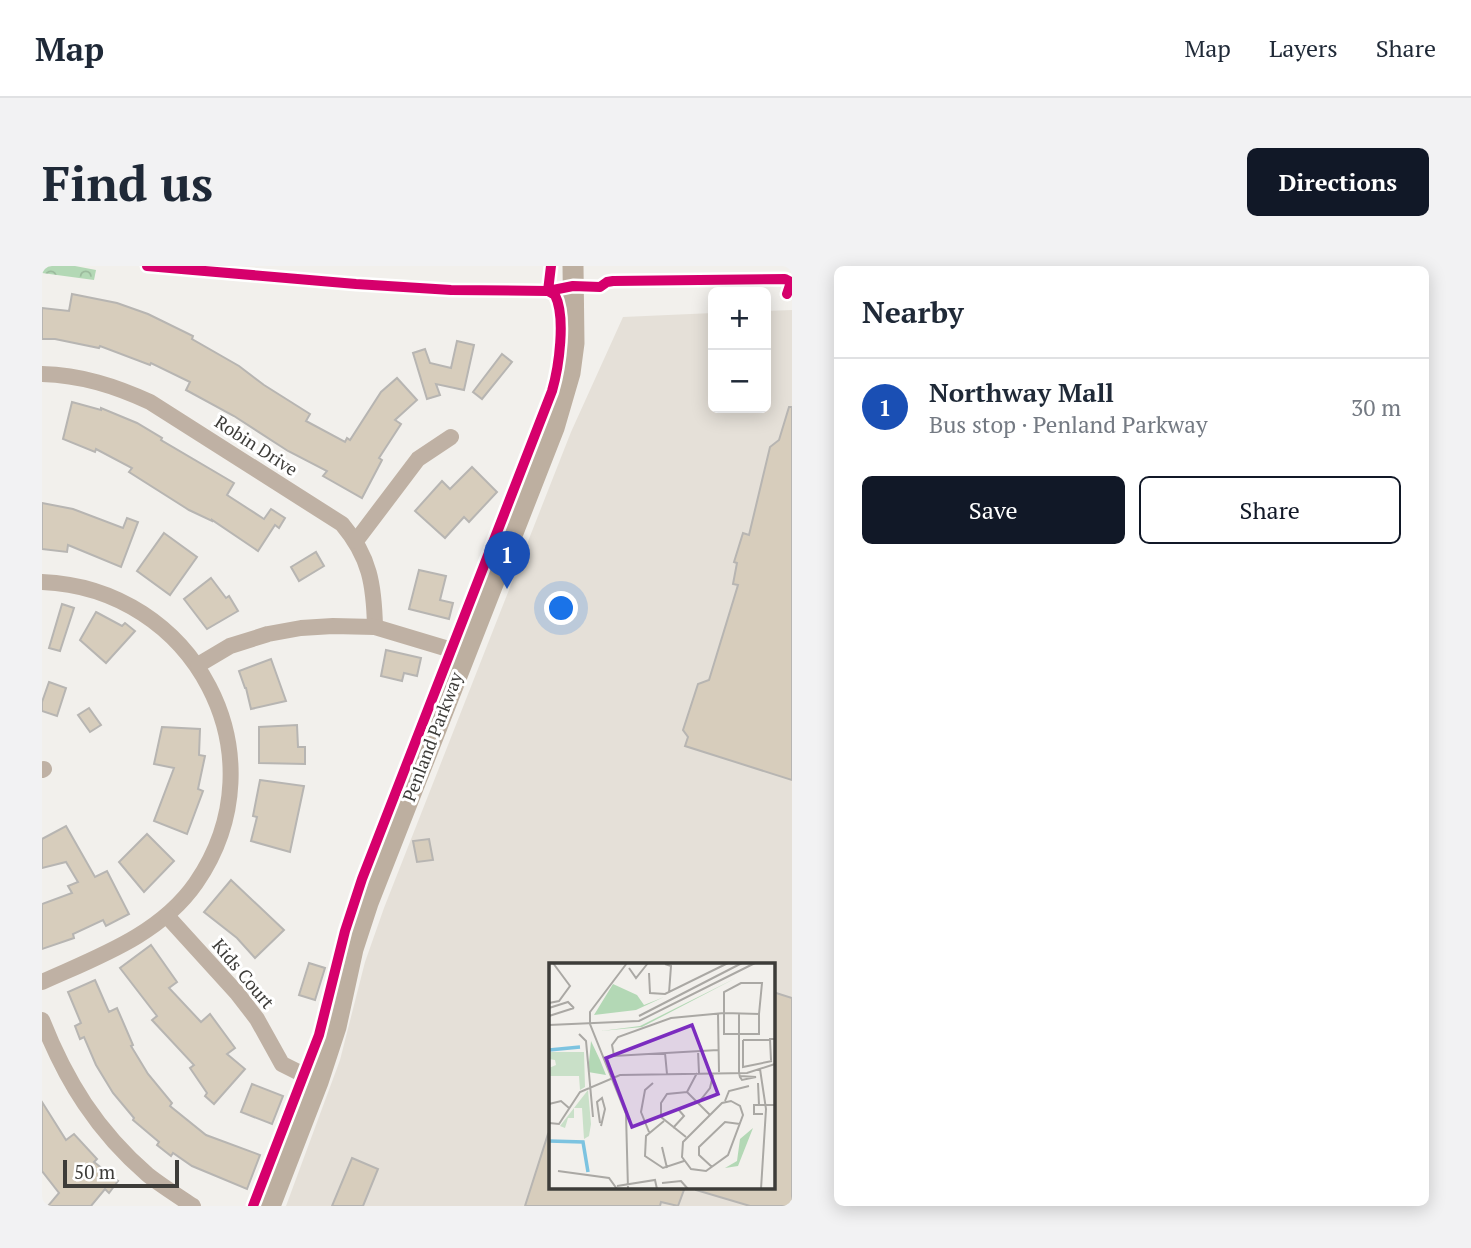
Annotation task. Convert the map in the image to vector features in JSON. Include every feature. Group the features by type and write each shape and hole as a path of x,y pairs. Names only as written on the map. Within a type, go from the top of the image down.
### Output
{"street":[{"name":"Penland Parkway","path":"270,1206 318,1082 336,1027 353,949 368,903 554,428 570,373 574,343 573,266"},
{"name":"Robin Drive","path":"42,374 82,378 116,386 150,402 342,524 356,541 366,562 374,590 375,627"},
{"path":"356,541 418,459 451,437"},
{"path":"42,582 85,587 138,609 163,626 198,665 224,722 230,759 229,796 219,840 196,883 167,916 130,941 42,982"},
{"path":"198,665 230,646 268,634 333,626 375,627 465,654"},
{"name":"Kids Court","path":"167,916 237,993 257,1019 282,1064 318,1082"},
{"path":"42,1020 59,1062 90,1112 120,1148 149,1176 193,1206"}],"shaded area":[{"path":"792,310 792,1206 286,1206 340,1060 365,962 384,908 571,432 623,317 708,313 708,413 771,413 771,311"}],"green space":[{"path":"42,266 75,266 96,270 94,280 42,273"}],"building":[{"path":"72,294 117,303 148,314 193,336 192,339 239,366 310,414 306,421 345,442 347,438 350,440 381,392 397,378 417,400 395,420 401,424 379,458 382,460 362,498 323,476 327,471 186,390 190,382 151,363 150,365 100,346 99,348 42,339 42,308 69,311"},
{"path":"457,341 474,345 464,390 436,384 440,395 427,399 413,353 425,349 430,363 451,368"},
{"path":"502,354 512,362 482,399 473,392"},
{"path":"72,402 101,408 137,423 234,483 227,495 264,519 271,509 285,518 279,528 275,525 258,551 212,520 189,510 129,472 132,468 96,449 95,452 63,439"},
{"path":"789,407 792,407 792,780 685,746 688,737 683,730 698,684 709,680 738,585 733,584 737,563 734,562 743,533 749,535 770,447 779,440"},
{"path":"472,467 497,492 469,522 464,517 445,538 415,511 442,481 450,489"},
{"path":"42,503 73,509 123,528 127,518 138,522 121,567 68,545 67,552 42,549"},
{"path":"164,533 197,557 170,595 137,571"},
{"path":"316,552 324,566 299,581 291,567"},
{"path":"419,570 446,576 440,600 453,603 449,619 409,609"},
{"path":"211,578 226,598 229,596 238,611 207,629 184,599"},
{"path":"62,604 74,608 60,651 49,648"},
{"path":"96,612 122,626 125,623 135,631 106,663 80,640"},
{"path":"386,650 421,658 417,676 404,673 402,681 381,676"},
{"path":"271,659 286,701 251,709 239,671"},
{"path":"49,682 66,688 57,716 42,711 42,702"},
{"path":"89,708 101,725 90,732 78,715"},
{"path":"297,725 298,747 305,747 305,764 259,763 259,727"},
{"path":"162,727 200,729 199,755 205,756 198,789 203,791 187,834 154,821 174,768 154,764"},
{"path":"260,780 304,786 290,852 251,841 257,817 253,816"},
{"path":"66,826 95,877 107,871 129,914 106,926 103,920 73,934 74,938 42,949 42,904 72,893 68,886 78,882 66,862 42,868 42,839"},
{"path":"147,834 174,861 144,892 119,862"},
{"path":"429,839 433,860 417,862 413,841"},
{"path":"231,880 284,930 255,958 237,938 204,912"},
{"path":"151,945 177,982 169,988 201,1022 210,1014 235,1048 227,1054 245,1069 214,1104 205,1096 207,1093 190,1068 194,1065 152,1020 157,1016 120,968"},
{"path":"309,963 325,968 315,1000 299,995"},
{"path":"95,980 109,1012 117,1008 133,1045 131,1046 148,1074 172,1103 170,1106 206,1135 260,1155 247,1189 192,1166 173,1153 171,1156 133,1120 113,1093 96,1065 84,1037 80,1039 75,1026 81,1023 68,992"},
{"path":"774,992 792,998 792,1206 750,1206 696,1190 774,1188"},
{"path":"252,1084 283,1096 272,1124 241,1112"},
{"path":"42,1102 66,1140 74,1134 97,1159 94,1162 118,1181 109,1193 105,1189 91,1206 48,1206 59,1193 42,1171"},
{"path":"548,1134 549,1188 685,1188 678,1206 661,1202 660,1206 525,1206"},
{"path":"352,1158 378,1169 363,1206 332,1206"}],"cycle path":[{"path":"147,266 451,290 548,291 555,295 560,316 559,356 552,391 362,879 345,931 319,1035 253,1206"},
{"path":"551,266 548,291 573,286 600,287 613,281 785,279 791,282 787,294"}],"place":[{"name":"Northway Mall","path":"507,589"}]}
